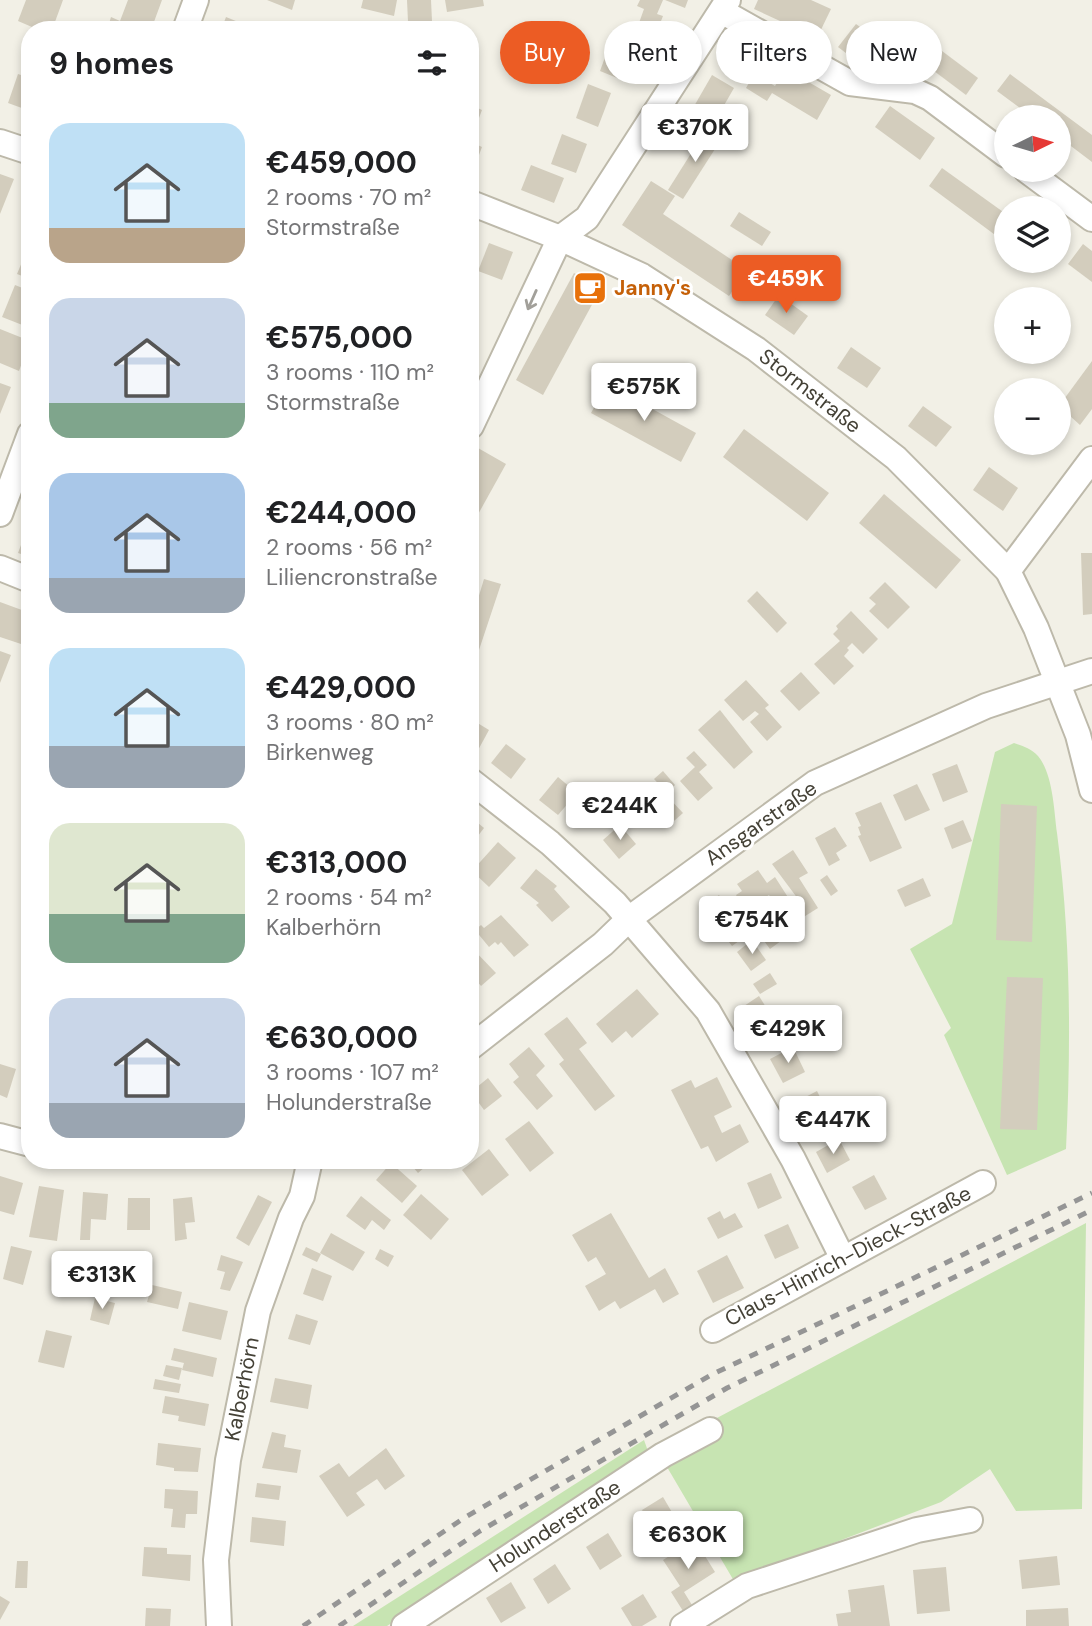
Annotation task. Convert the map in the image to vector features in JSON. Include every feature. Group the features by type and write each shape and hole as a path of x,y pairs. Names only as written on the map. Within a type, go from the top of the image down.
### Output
{"street":[{"path":"188,21 196,0"},
{"path":"479,409 560,237 587,218 726,6 850,83 869,88 915,91 929,98 994,146"},
{"path":"0,142 21,149"},
{"path":"1042,182 1092,219"},
{"name":"Stormstraße","path":"479,206 560,237 642,276 756,349 896,458 1007,571 1036,628 1058,682 1085,754 1092,790"},
{"path":"0,514 21,458"},
{"path":"1007,571 1092,459"},
{"path":"0,568 21,576"},
{"name":"Ansgarstraße","path":"479,1041 603,944 630,918 815,783 986,706 1092,671"},
{"path":"479,787 550,843 630,918 708,1011 793,1159 843,1259"},
{"path":"0,1136 21,1142"},
{"name":"Kalberhörn","path":"219,1626 216,1560 228,1460 258,1311 291,1218 302,1196 308,1169"},
{"name":"Claus-Hinrich-Dieck-Straße","path":"713,1330 984,1183"},
{"name":"Holunderstraße","path":"404,1626 663,1455 710,1430"},
{"path":"683,1626 747,1586 917,1530 970,1520"}],"green space":[{"path":"1014,743 1030,749 1038,756 1047,772 1052,793 1065,912 1069,1070 1066,1149 1007,1175 944,1035 951,1028 910,949 952,924 995,752"},
{"path":"1086,1223 1082,1509 1016,1511 990,1469 941,1502 734,1581 667,1467 723,1435 715,1419"},
{"path":"644,1440 649,1454 387,1626 353,1626"}],"building":[{"path":"26,0 63,0 55,21 18,21"},
{"path":"128,0 162,0 154,21 120,21"},
{"path":"267,0 295,0 292,10"},
{"path":"363,0 397,0 394,16 361,8"},
{"path":"407,0 431,0 432,21 408,21"},
{"path":"445,0 483,0 484,6 447,12"},
{"path":"640,0 663,0 657,14 663,16 661,21 640,21 644,9 637,6"},
{"path":"665,0 688,0 685,8"},
{"path":"758,0 811,0 831,9 825,21 780,21 754,9"},
{"path":"846,37 846,53 838,47"},
{"path":"942,51 978,78 966,95 942,77"},
{"path":"18,74 21,75 21,108 8,103"},
{"path":"1010,74 1052,105 1016,105 997,91"},
{"path":"712,75 716,77 716,84 727,84 734,88 711,128 689,115"},
{"path":"588,84 611,93 598,127 576,118"},
{"path":"748,84 812,84 831,95 817,120 772,93 767,101 746,88"},
{"path":"890,106 935,138 920,160 875,127"},
{"path":"1071,119 1092,135 1092,162 1071,146"},
{"path":"707,128 722,138 683,199 668,190"},
{"path":"562,134 587,144 576,173 551,164"},
{"path":"531,165 564,178 554,203 521,190"},
{"path":"942,168 994,205 994,234 929,186"},
{"path":"0,174 14,179 0,214"},
{"path":"651,181 675,196 663,214 747,270 729,296 622,225"},
{"path":"739,212 771,232 762,246 730,226"},
{"path":"489,243 513,252 502,280 479,271"},
{"path":"1083,244 1092,251 1092,282 1071,266 1071,260"},
{"path":"574,273 601,288 543,395 516,380"},
{"path":"15,285 21,287 21,324 2,317"},
{"path":"779,295 808,316 794,335 765,315"},
{"path":"0,329 21,337 21,366 19,371 0,363"},
{"path":"851,347 881,368 867,388 837,368"},
{"path":"1092,361 1092,409 1080,425 1071,417 1071,390"},
{"path":"0,383 11,387 0,414"},
{"path":"607,384 696,433 681,462 591,413"},
{"path":"923,406 952,427 936,447 908,426"},
{"path":"744,429 829,493 807,521 723,457"},
{"path":"479,449 506,464 479,513"},
{"path":"989,467 1018,488 1003,511 973,490"},
{"path":"884,494 961,560 936,589 859,523"},
{"path":"1081,553 1092,553 1092,614 1083,615"},
{"path":"484,579 501,584 479,650 479,596"},
{"path":"885,582 910,607 888,629 869,611 876,604 869,598"},
{"path":"757,591 787,623 777,633 747,601"},
{"path":"0,602 21,610 21,644 0,637"},
{"path":"851,611 878,639 863,654 852,643 847,648 849,650 844,656 854,666 834,685 814,664 840,641 833,634 838,629 836,626"},
{"path":"0,651 11,655 0,683"},
{"path":"801,672 820,693 799,711 780,691"},
{"path":"746,680 769,705 765,708 782,727 767,741 750,722 759,714 755,711 743,721 724,700"},
{"path":"720,710 753,752 734,769 698,730"},
{"path":"479,724 489,730 479,748"},
{"path":"506,744 526,759 511,779 491,763"},
{"path":"694,751 707,765 699,772 713,788 698,801 680,781 695,767 686,758"},
{"path":"957,764 968,792 943,802 932,774"},
{"path":"663,771 675,785 667,793 654,779"},
{"path":"558,777 577,793 558,815 539,800"},
{"path":"917,784 930,810 905,821 893,795"},
{"path":"665,794 683,813 666,828 649,809"},
{"path":"625,802 637,815 625,826 613,813"},
{"path":"881,802 902,848 870,862 858,836 861,835 858,827 861,826 855,813"},
{"path":"1001,804 1037,806 1032,942 996,940"},
{"path":"963,820 972,841 952,849 944,828"},
{"path":"620,825 636,844 619,859 603,840"},
{"path":"835,827 847,846 836,853 840,860 829,866 815,838"},
{"path":"498,842 516,858 489,887 479,878 479,863"},
{"path":"793,850 808,873 799,878 818,908 802,918 793,903 798,899 772,864"},
{"path":"536,869 557,886 554,889 570,907 552,922 536,905 539,903 520,888"},
{"path":"758,870 767,883 775,877 791,902 778,910 769,895 745,910 736,895 742,891 737,884"},
{"path":"827,875 838,891 831,896 820,880"},
{"path":"923,878 931,896 905,907 897,890"},
{"path":"719,895 746,936 732,946 722,933 718,936 699,910"},
{"path":"501,915 529,945 514,957 501,942 498,945 495,942 489,947 479,935 479,927 481,925 484,928"},
{"path":"770,918 785,938 770,949 755,929"},
{"path":"752,940 766,960 751,971 737,952"},
{"path":"479,955 496,973 481,986 479,984"},
{"path":"770,973 777,984 760,994 753,984"},
{"path":"1007,977 1043,978 1037,1130 1000,1129"},
{"path":"637,989 659,1014 632,1038 626,1031 612,1043 596,1024"},
{"path":"759,996 774,1020 753,1034 738,1010"},
{"path":"812,1015 822,1031 807,1040 797,1024"},
{"path":"567,1017 587,1043 579,1049 615,1096 595,1111 559,1064 564,1060 544,1034"},
{"path":"529,1047 545,1066 536,1075 553,1096 537,1110 513,1082 519,1077 509,1064"},
{"path":"793,1047 805,1072 783,1083 770,1059"},
{"path":"0,1064 16,1069 7,1098 0,1095"},
{"path":"717,1077 732,1107 714,1116 722,1133 740,1124 749,1142 716,1162 708,1146 701,1149 671,1090 691,1080 695,1088"},
{"path":"488,1078 502,1096 484,1110 479,1103 479,1085"},
{"path":"817,1091 831,1119 807,1132 792,1104"},
{"path":"529,1121 554,1153 530,1172 505,1139"},
{"path":"839,1139 850,1160 827,1173 816,1152"},
{"path":"489,1149 509,1175 482,1196 462,1170 479,1169 479,1157"},
{"path":"386,1169 398,1169 417,1186 402,1203 376,1180"},
{"path":"771,1173 782,1198 758,1209 747,1183"},
{"path":"874,1175 887,1199 865,1210 852,1187"},
{"path":"0,1176 23,1183 14,1215 0,1211"},
{"path":"39,1186 64,1190 57,1241 29,1237"},
{"path":"83,1192 108,1194 106,1220 91,1219 90,1240 80,1240"},
{"path":"421,1194 449,1219 431,1240 403,1215"},
{"path":"258,1195 272,1202 249,1246 236,1238"},
{"path":"361,1196 391,1220 384,1230 372,1220 365,1230 346,1216"},
{"path":"192,1197 195,1222 185,1223 187,1239 175,1241 173,1199"},
{"path":"128,1198 150,1198 150,1230 127,1230"},
{"path":"720,1211 724,1219 735,1213 743,1227 718,1239 707,1218"},
{"path":"611,1213 649,1278 665,1268 679,1294 663,1303 655,1289 620,1309 615,1301 599,1311 585,1286 606,1274 596,1257 588,1262 572,1235"},
{"path":"788,1224 799,1248 775,1259 764,1235"},
{"path":"331,1233 365,1252 353,1271 320,1253"},
{"path":"11,1246 32,1251 23,1285 3,1279"},
{"path":"306,1247 321,1254 317,1262 302,1255"},
{"path":"380,1249 394,1256 388,1267 375,1259"},
{"path":"221,1255 243,1262 230,1291 220,1289 225,1272 217,1270"},
{"path":"727,1255 744,1288 713,1303 697,1271"},
{"path":"116,1259 139,1264 133,1293 110,1288"},
{"path":"312,1268 332,1276 323,1301 303,1294"},
{"path":"152,1285 182,1292 178,1309 147,1302"},
{"path":"95,1298 115,1303 109,1325 90,1320"},
{"path":"189,1302 228,1311 221,1340 182,1331"},
{"path":"296,1314 318,1321 310,1345 288,1339"},
{"path":"46,1330 72,1336 64,1368 38,1362"},
{"path":"174,1348 217,1358 213,1377 182,1370 184,1363 171,1360"},
{"path":"166,1365 182,1368 179,1380 163,1376"},
{"path":"275,1378 312,1385 308,1409 270,1402"},
{"path":"155,1379 181,1384 179,1393 153,1389"},
{"path":"165,1396 209,1404 205,1426 178,1421 179,1416 162,1413"},
{"path":"272,1432 286,1435 284,1447 301,1450 297,1473 262,1468"},
{"path":"158,1443 201,1448 198,1472 174,1471 174,1468 156,1465"},
{"path":"386,1448 405,1476 385,1490 377,1479 356,1493 365,1505 347,1517 319,1476 339,1463 349,1477"},
{"path":"257,1483 281,1486 279,1500 255,1497"},
{"path":"165,1489 198,1491 197,1514 186,1514 185,1528 171,1527 173,1509 164,1508"},
{"path":"663,1497 680,1526 660,1539 642,1510"},
{"path":"252,1517 286,1521 284,1546 250,1542"},
{"path":"608,1533 622,1556 600,1570 586,1547"},
{"path":"695,1540 715,1572 684,1592 692,1605 683,1611 671,1592 680,1586 663,1560"},
{"path":"144,1547 167,1548 167,1554 191,1555 190,1581 142,1576"},
{"path":"1057,1556 1060,1585 1022,1589 1019,1560"},
{"path":"17,1561 28,1561 27,1588 15,1588"},
{"path":"555,1564 571,1589 548,1604 533,1579"},
{"path":"946,1567 950,1611 917,1614 913,1570"},
{"path":"511,1582 526,1608 501,1623 486,1598"},
{"path":"884,1585 890,1626 838,1626 836,1614 851,1612 848,1590"},
{"path":"643,1594 657,1617 642,1626 632,1626 621,1608"},
{"path":"0,1596 10,1602 0,1620"},
{"path":"146,1608 171,1609 170,1626 145,1626"},
{"path":"1068,1608 1069,1626 1026,1626 1026,1610"}],"railway":[{"path":"303,1626 464,1518 711,1375 1092,1193"},
{"path":"339,1626 480,1531 727,1388 1092,1210"}],"place":[{"name":"Janny's","path":"590,288"}]}
